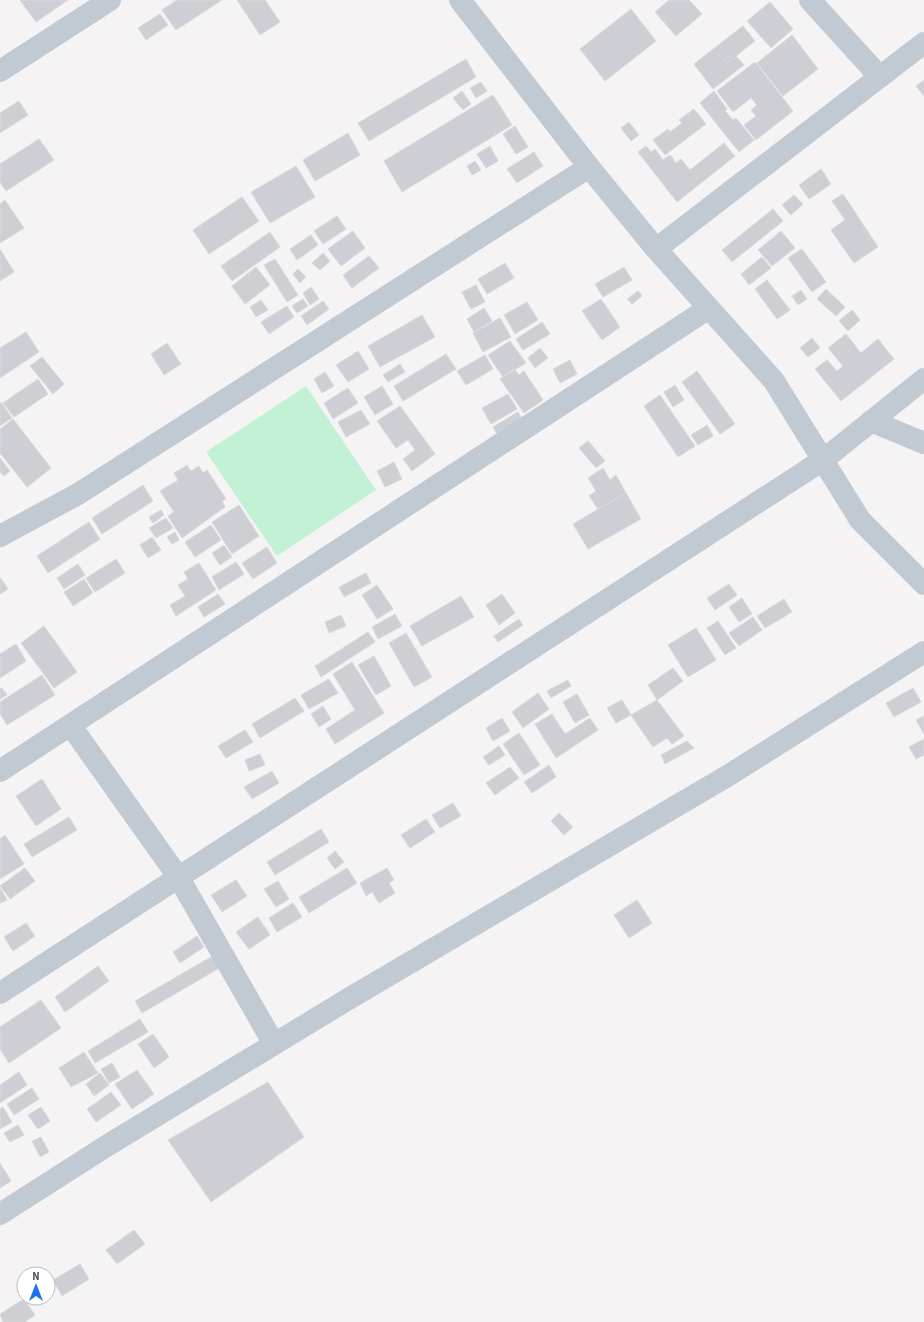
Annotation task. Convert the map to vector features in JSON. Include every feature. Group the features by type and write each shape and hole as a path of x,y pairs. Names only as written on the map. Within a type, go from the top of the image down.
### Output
{"street":[{"path":"0,71 110,0"},
{"path":"460,0 589,168 656,249 774,381 860,520 924,584"},
{"path":"810,0 880,77"},
{"path":"656,249 924,43"},
{"path":"0,536 78,494 589,168"},
{"path":"0,771 709,308"},
{"path":"0,993 823,460 924,379"},
{"path":"870,421 924,443"},
{"path":"0,1214 108,1145 274,1044 730,775 924,652"},
{"path":"71,726 179,878 274,1044"}],"green space":[{"path":"306,386 376,490 277,556 206,452"}],"building":[{"path":"20,0 68,0 36,22"},
{"path":"177,0 222,0 176,30 162,10"},
{"path":"237,0 265,0 280,22 260,35"},
{"path":"669,0 689,0 702,14 676,36 655,12"},
{"path":"770,2 793,29 771,48 747,21"},
{"path":"631,9 656,41 605,81 580,49"},
{"path":"160,14 168,25 146,40 138,28"},
{"path":"743,26 755,41 736,56 744,65 713,89 694,64","holes":["731,55 734,58 727,63 724,60"]},
{"path":"792,35 818,69 783,96 757,63"},
{"path":"731,55 734,58 727,63 724,60"},
{"path":"466,59 476,77 369,141 358,123"},
{"path":"755,62 793,111 756,140 744,125 756,116 751,110 757,105 751,98 733,112 717,91"},
{"path":"924,80 924,96 916,86"},
{"path":"481,82 487,91 476,98 470,88"},
{"path":"462,91 471,104 463,110 453,98"},
{"path":"714,91 727,109 725,111 733,120 736,118 754,140 739,152 700,103"},
{"path":"493,95 512,125 402,192 384,161"},
{"path":"19,101 28,115 0,133 0,113"},
{"path":"694,109 706,124 665,155 653,140 668,129 670,132 682,123 679,120"},
{"path":"629,122 639,135 631,141 621,128"},
{"path":"515,126 528,147 516,154 503,134"},
{"path":"348,133 360,155 315,181 303,160"},
{"path":"39,139 54,160 6,191 0,182 0,164"},
{"path":"724,143 735,156 677,202 638,152 646,146 651,152 655,149 663,160 670,155 676,163 681,159 690,170"},
{"path":"490,146 498,161 486,168 477,154"},
{"path":"534,152 543,166 517,183 507,169"},
{"path":"475,161 481,170 472,175 467,166"},
{"path":"296,166 315,197 270,223 251,192"},
{"path":"821,169 831,184 809,199 799,185"},
{"path":"843,194 878,247 854,263 831,230 845,220 832,201"},
{"path":"794,195 803,204 791,215 782,205"},
{"path":"242,197 259,221 209,254 193,230"},
{"path":"5,200 24,228 0,243 0,204"},
{"path":"773,209 783,221 732,262 722,250"},
{"path":"337,216 346,229 323,244 314,231"},
{"path":"353,231 365,248 341,266 328,249"},
{"path":"781,231 795,248 772,266 758,250"},
{"path":"270,232 280,247 232,281 221,266"},
{"path":"311,235 318,245 297,260 290,249"},
{"path":"0,249 14,272 0,281"},
{"path":"802,249 826,282 812,292 788,258"},
{"path":"323,253 330,261 320,270 312,263"},
{"path":"369,256 379,268 352,288 343,275"},
{"path":"762,257 771,268 749,285 741,274"},
{"path":"275,259 298,295 287,302 264,265"},
{"path":"505,263 514,278 487,294 478,279"},
{"path":"256,267 270,285 245,304 232,286"},
{"path":"624,267 632,280 603,297 595,284"},
{"path":"298,269 306,277 300,283 293,274"},
{"path":"767,280 790,310 777,319 755,289"},
{"path":"476,285 485,302 471,309 462,292"},
{"path":"311,287 319,299 310,305 303,293"},
{"path":"826,289 845,307 836,316 817,299"},
{"path":"801,290 807,299 798,305 792,296"},
{"path":"638,291 642,296 632,304 627,299"},
{"path":"303,299 308,306 297,313 292,306"},
{"path":"601,299 620,327 602,340 582,311"},
{"path":"261,300 268,310 256,317 250,307"},
{"path":"323,301 329,309 307,325 301,316"},
{"path":"527,302 538,320 515,334 504,315"},
{"path":"287,306 294,317 269,334 261,322"},
{"path":"484,308 492,321 474,332 467,319"},
{"path":"852,310 860,320 848,331 839,321"},
{"path":"422,315 435,337 380,367 368,346"},
{"path":"500,318 511,337 483,352 473,333"},
{"path":"542,322 550,334 523,350 516,339"},
{"path":"26,332 39,352 0,378 0,348"},
{"path":"846,334 861,353 878,339 894,359 841,401 815,369 827,360 837,371 843,366 828,348"},
{"path":"812,338 820,348 808,357 800,348"},
{"path":"510,341 526,363 503,377 488,355"},
{"path":"167,343 181,364 164,375 151,354"},
{"path":"540,348 548,358 535,368 528,358"},
{"path":"358,351 369,369 348,382 336,365"},
{"path":"446,354 456,369 403,401 394,386"},
{"path":"485,355 493,369 466,385 457,371"},
{"path":"42,357 64,384 53,394 30,366"},
{"path":"570,360 577,374 560,383 553,369"},
{"path":"400,364 405,372 388,382 383,375"},
{"path":"514,369 519,375 524,371 543,400 524,413 500,379"},
{"path":"697,371 735,424 720,434 682,382"},
{"path":"325,372 334,386 322,393 314,379"},
{"path":"38,379 48,394 14,417 3,403"},
{"path":"675,385 684,400 673,407 664,392"},
{"path":"382,386 393,404 375,415 364,397"},
{"path":"348,388 358,403 333,419 324,403"},
{"path":"508,394 517,409 491,424 482,408"},
{"path":"660,395 695,446 678,457 644,406"},
{"path":"1,402 12,418 0,426 0,403"},
{"path":"400,406 435,454 412,471 403,459 415,450 408,440 396,448 377,421"},
{"path":"361,410 370,424 346,437 338,422"},
{"path":"518,412 522,419 497,434 493,427"},
{"path":"13,419 51,468 27,487 0,453 0,429"},
{"path":"707,425 713,436 698,445 691,435"},
{"path":"588,441 605,461 596,468 579,448"},
{"path":"0,458 10,471 4,476 0,472"},
{"path":"394,462 402,479 385,487 377,471"},
{"path":"187,465 191,471 199,466 203,473 207,470 226,499 222,501 225,507 182,538 168,516 174,512 160,491 178,480 174,473"},
{"path":"603,468 610,480 616,475 626,493 598,509 589,496 596,491 588,478"},
{"path":"143,485 153,501 102,534 92,518"},
{"path":"626,493 641,519 588,549 573,524"},
{"path":"239,505 259,536 232,554 212,522"},
{"path":"161,510 164,515 153,523 149,517"},
{"path":"166,518 173,528 156,538 149,528"},
{"path":"89,522 100,539 48,573 37,556"},
{"path":"211,525 221,540 195,557 185,542"},
{"path":"175,532 179,540 172,544 167,537"},
{"path":"152,537 161,550 148,558 140,545"},
{"path":"224,545 232,557 220,565 212,553"},
{"path":"267,547 277,563 253,579 242,563"},
{"path":"116,559 125,573 95,592 86,578"},
{"path":"236,562 244,574 219,590 212,577"},
{"path":"199,563 216,590 176,616 170,605 185,596 178,585 188,579 184,572"},
{"path":"78,564 85,575 64,589 57,578"},
{"path":"366,573 371,583 344,597 339,587"},
{"path":"0,577 8,589 0,594"},
{"path":"84,579 93,593 73,606 64,592"},
{"path":"729,584 737,595 715,610 707,598"},
{"path":"377,585 393,609 377,619 362,595"},
{"path":"218,594 225,604 204,617 198,607"},
{"path":"502,594 515,613 499,625 486,605"},
{"path":"461,596 474,617 422,646 410,626"},
{"path":"742,598 752,614 739,622 729,607"},
{"path":"784,599 792,612 765,628 757,616"},
{"path":"395,614 402,626 378,639 372,627"},
{"path":"341,615 346,626 329,633 325,622"},
{"path":"753,617 762,630 739,646 729,633"},
{"path":"519,619 523,625 498,642 494,636"},
{"path":"718,621 736,648 725,655 707,628"},
{"path":"44,626 77,672 54,688 21,643"},
{"path":"696,628 716,660 688,677 668,645"},
{"path":"368,632 375,642 321,677 315,666"},
{"path":"406,633 432,677 414,687 389,643"},
{"path":"16,644 26,661 0,678 0,654"},
{"path":"374,656 391,686 376,695 358,665"},
{"path":"352,662 384,713 335,744 326,729 355,710 333,674"},
{"path":"673,668 683,681 657,700 648,685"},
{"path":"42,675 55,695 7,725 0,714 0,702"},
{"path":"329,679 338,693 309,709 301,695"},
{"path":"568,680 571,686 551,698 547,691"},
{"path":"2,688 7,695 0,699 0,689"},
{"path":"913,688 921,702 894,717 886,703"},
{"path":"538,693 549,709 523,728 512,712"},
{"path":"577,694 589,715 575,723 563,702"},
{"path":"295,698 304,711 260,738 252,724"},
{"path":"622,700 631,715 616,723 607,708"},
{"path":"657,700 684,736 672,744 667,738 653,747 631,715"},
{"path":"323,706 331,719 319,727 311,714"},
{"path":"552,714 565,734 590,718 598,730 556,758 535,724"},
{"path":"924,716 924,734 916,720"},
{"path":"502,718 510,731 493,741 486,728"},
{"path":"245,730 253,742 226,758 218,746"},
{"path":"519,733 540,765 524,775 503,744"},
{"path":"924,739 924,755 916,759 909,747"},
{"path":"687,741 694,748 665,764 661,755"},
{"path":"499,746 505,755 489,765 483,757"},
{"path":"260,754 265,765 249,771 245,760"},
{"path":"549,765 556,777 532,793 524,782"},
{"path":"510,767 519,778 495,795 486,783"},
{"path":"272,771 279,783 252,799 244,787"},
{"path":"42,779 61,809 36,826 16,796"},
{"path":"453,803 461,816 440,828 432,815"},
{"path":"559,813 573,827 564,835 551,821"},
{"path":"69,817 77,830 32,857 24,844"},
{"path":"426,819 435,832 410,848 401,835"},
{"path":"321,829 329,842 275,875 267,862"},
{"path":"5,835 24,864 0,879 0,839"},
{"path":"335,851 344,862 335,869 327,858"},
{"path":"25,868 35,881 10,899 0,886"},
{"path":"347,868 357,883 309,913 299,897"},
{"path":"387,868 394,880 389,883 395,893 379,903 372,892 366,896 360,883"},
{"path":"236,880 247,896 222,912 211,895"},
{"path":"278,881 289,899 276,907 264,889"},
{"path":"0,888 7,900 0,903"},
{"path":"637,900 652,923 629,938 614,915"},
{"path":"293,903 302,917 277,932 269,918"},
{"path":"258,917 270,935 249,949 236,932"},
{"path":"26,923 35,936 13,951 4,937"},
{"path":"197,936 204,947 180,963 173,952"},
{"path":"216,954 223,966 142,1013 135,1001"},
{"path":"98,966 109,981 65,1012 55,997"},
{"path":"41,1000 61,1028 9,1063 0,1049 0,1027"},
{"path":"140,1019 148,1032 95,1063 88,1051"},
{"path":"153,1034 169,1057 154,1068 138,1044"},
{"path":"84,1052 98,1073 71,1087 59,1068"},
{"path":"112,1063 120,1077 109,1083 101,1069"},
{"path":"137,1070 154,1094 132,1109 115,1084"},
{"path":"19,1072 27,1085 0,1103 0,1085"},
{"path":"100,1073 109,1085 94,1096 86,1084"},
{"path":"268,1082 304,1137 211,1202 168,1140"},
{"path":"32,1088 39,1099 14,1115 7,1104"},
{"path":"111,1092 121,1105 96,1122 87,1109"},
{"path":"3,1107 12,1122 0,1129 0,1109"},
{"path":"41,1107 50,1121 38,1129 28,1115"},
{"path":"18,1125 24,1135 10,1142 4,1133"},
{"path":"41,1137 49,1152 40,1157 32,1141"},
{"path":"0,1163 11,1181 0,1188"},
{"path":"134,1230 145,1244 117,1264 106,1250"},
{"path":"80,1264 89,1279 62,1296 56,1285 56,1278"},
{"path":"16,1304 16,1306 29,1306 35,1315 25,1322 3,1322 0,1314"}]}
